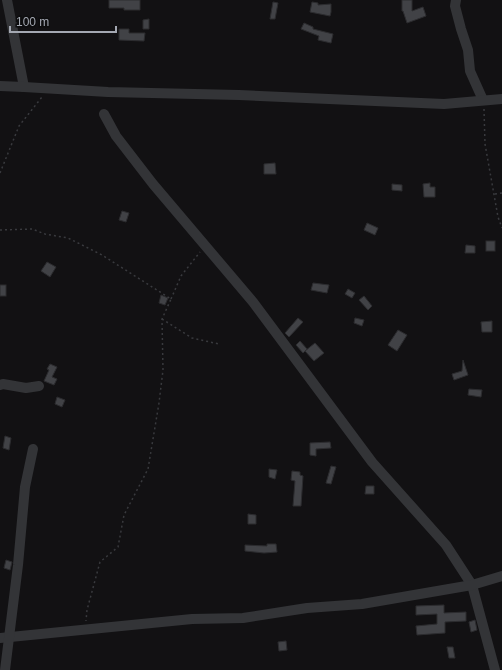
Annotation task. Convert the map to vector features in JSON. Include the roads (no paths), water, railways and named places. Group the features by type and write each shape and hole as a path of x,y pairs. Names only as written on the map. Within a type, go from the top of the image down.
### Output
{"street":[{"path":"7,0 24,87"},
{"path":"456,0 455,6 468,50 470,71 483,100"},
{"path":"0,86 108,92 239,95 444,104 502,99"},
{"path":"104,114 116,136 153,184 253,302 372,462 446,545 472,585 495,670"},
{"path":"0,385 4,384 26,388 40,386"},
{"path":"5,670 4,638 18,565 26,487 33,449"},
{"path":"4,638 192,619 243,618 307,608 362,604 472,585 502,576"}]}
